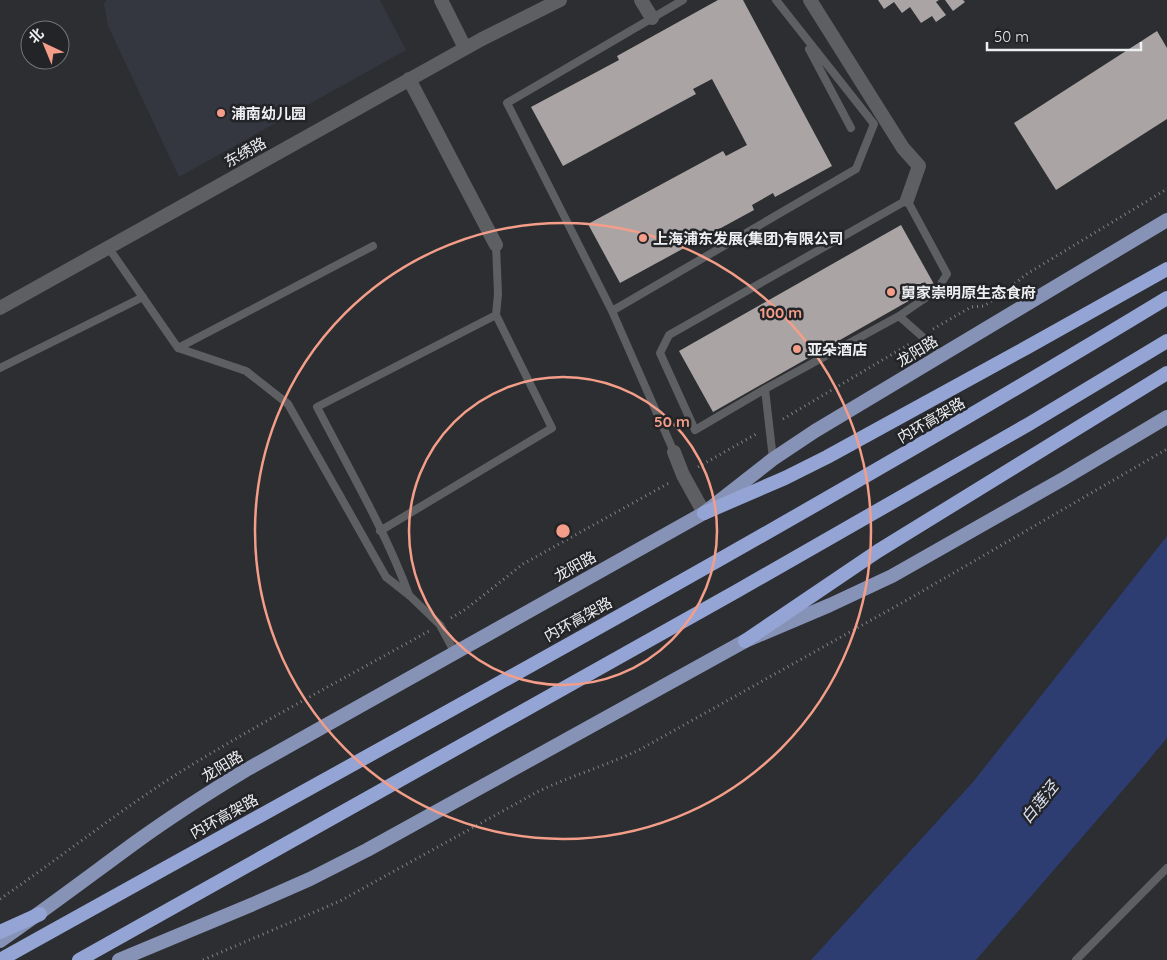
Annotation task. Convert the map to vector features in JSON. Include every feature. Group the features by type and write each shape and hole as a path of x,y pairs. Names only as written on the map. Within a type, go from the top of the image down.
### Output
{"highway":[{"path":"704,513 828,457 1167,269"},
{"name":"内环高架路","path":"0,960 720,560 1009,394 1167,298"},
{"path":"79,960 737,591 1029,424 1167,341"},
{"path":"745,641 878,551 1167,374"},
{"path":"0,932 40,914"}],"main road":[{"name":"龙阳路","path":"0,941 40,914 137,841 197,800 246,770 576,583 704,513 773,459 815,431 1167,220"},
{"path":"119,960 251,906 367,850 745,641 830,606 892,576 1063,480 1167,417"}],"street":[{"path":"441,0 465,48"},
{"name":"东绣路","path":"0,308 465,48 560,0"},
{"path":"641,0 652,18"},
{"path":"810,0 903,148 919,166 907,200"},
{"path":"410,79 496,245"},
{"path":"674,452 683,475 704,513"}],"lane":[{"path":"674,452 612,312 507,103 683,0"},
{"path":"612,312 856,169 874,124 776,0"},
{"path":"800,31 851,128"},
{"path":"907,200 947,274 937,290 900,316 695,430 660,353 670,335 907,200"},
{"path":"380,531 552,428 496,315 498,294 496,245"},
{"path":"178,348 373,246"},
{"path":"108,247 178,348 246,371 288,404 386,577 409,595 440,625 455,653"},
{"path":"0,368 143,297"},
{"path":"409,595 398,564 317,407 496,315"},
{"path":"900,316 942,354"},
{"path":"765,390 773,459"},
{"path":"1076,960 1167,868"}],"path":[{"path":"0,899 112,818 214,751 440,625 466,609 523,564 770,426 971,307 984,306 1004,293 1025,275 1167,188"},
{"path":"203,960 340,901 539,791 571,776 625,757 641,749 915,595 1167,449"}],"shaded area":[{"name":"浦南幼儿园","path":"106,0 380,0 406,50 179,177 108,26 104,4"}],"water":[{"name":"白莲泾","path":"1167,536 1167,738 1142,768 976,960 811,960 973,782"}],"building":[{"path":"718,0 743,0 832,166 775,197 773,193 752,205 754,210 620,283 588,224 723,151 726,156 747,145 712,79 693,89 696,94 563,166 531,107 619,60 617,56"},
{"path":"878,0 939,0 936,2 946,15 936,22 932,16 921,23 910,7 902,13 894,2 884,9"},
{"path":"945,0 963,0 965,2 953,11"},
{"path":"1157,31 1167,48 1167,119 1056,190 1014,123"},
{"path":"901,225 935,286 713,412 679,351"}],"place":[{"name":"浦南幼儿园","path":"221,113"},
{"name":"上海浦东发展(集团)有限公司","path":"643,238"},
{"name":"舅家崇明原生态食府","path":"891,292"},
{"name":"亚朵酒店","path":"797,349"}]}
